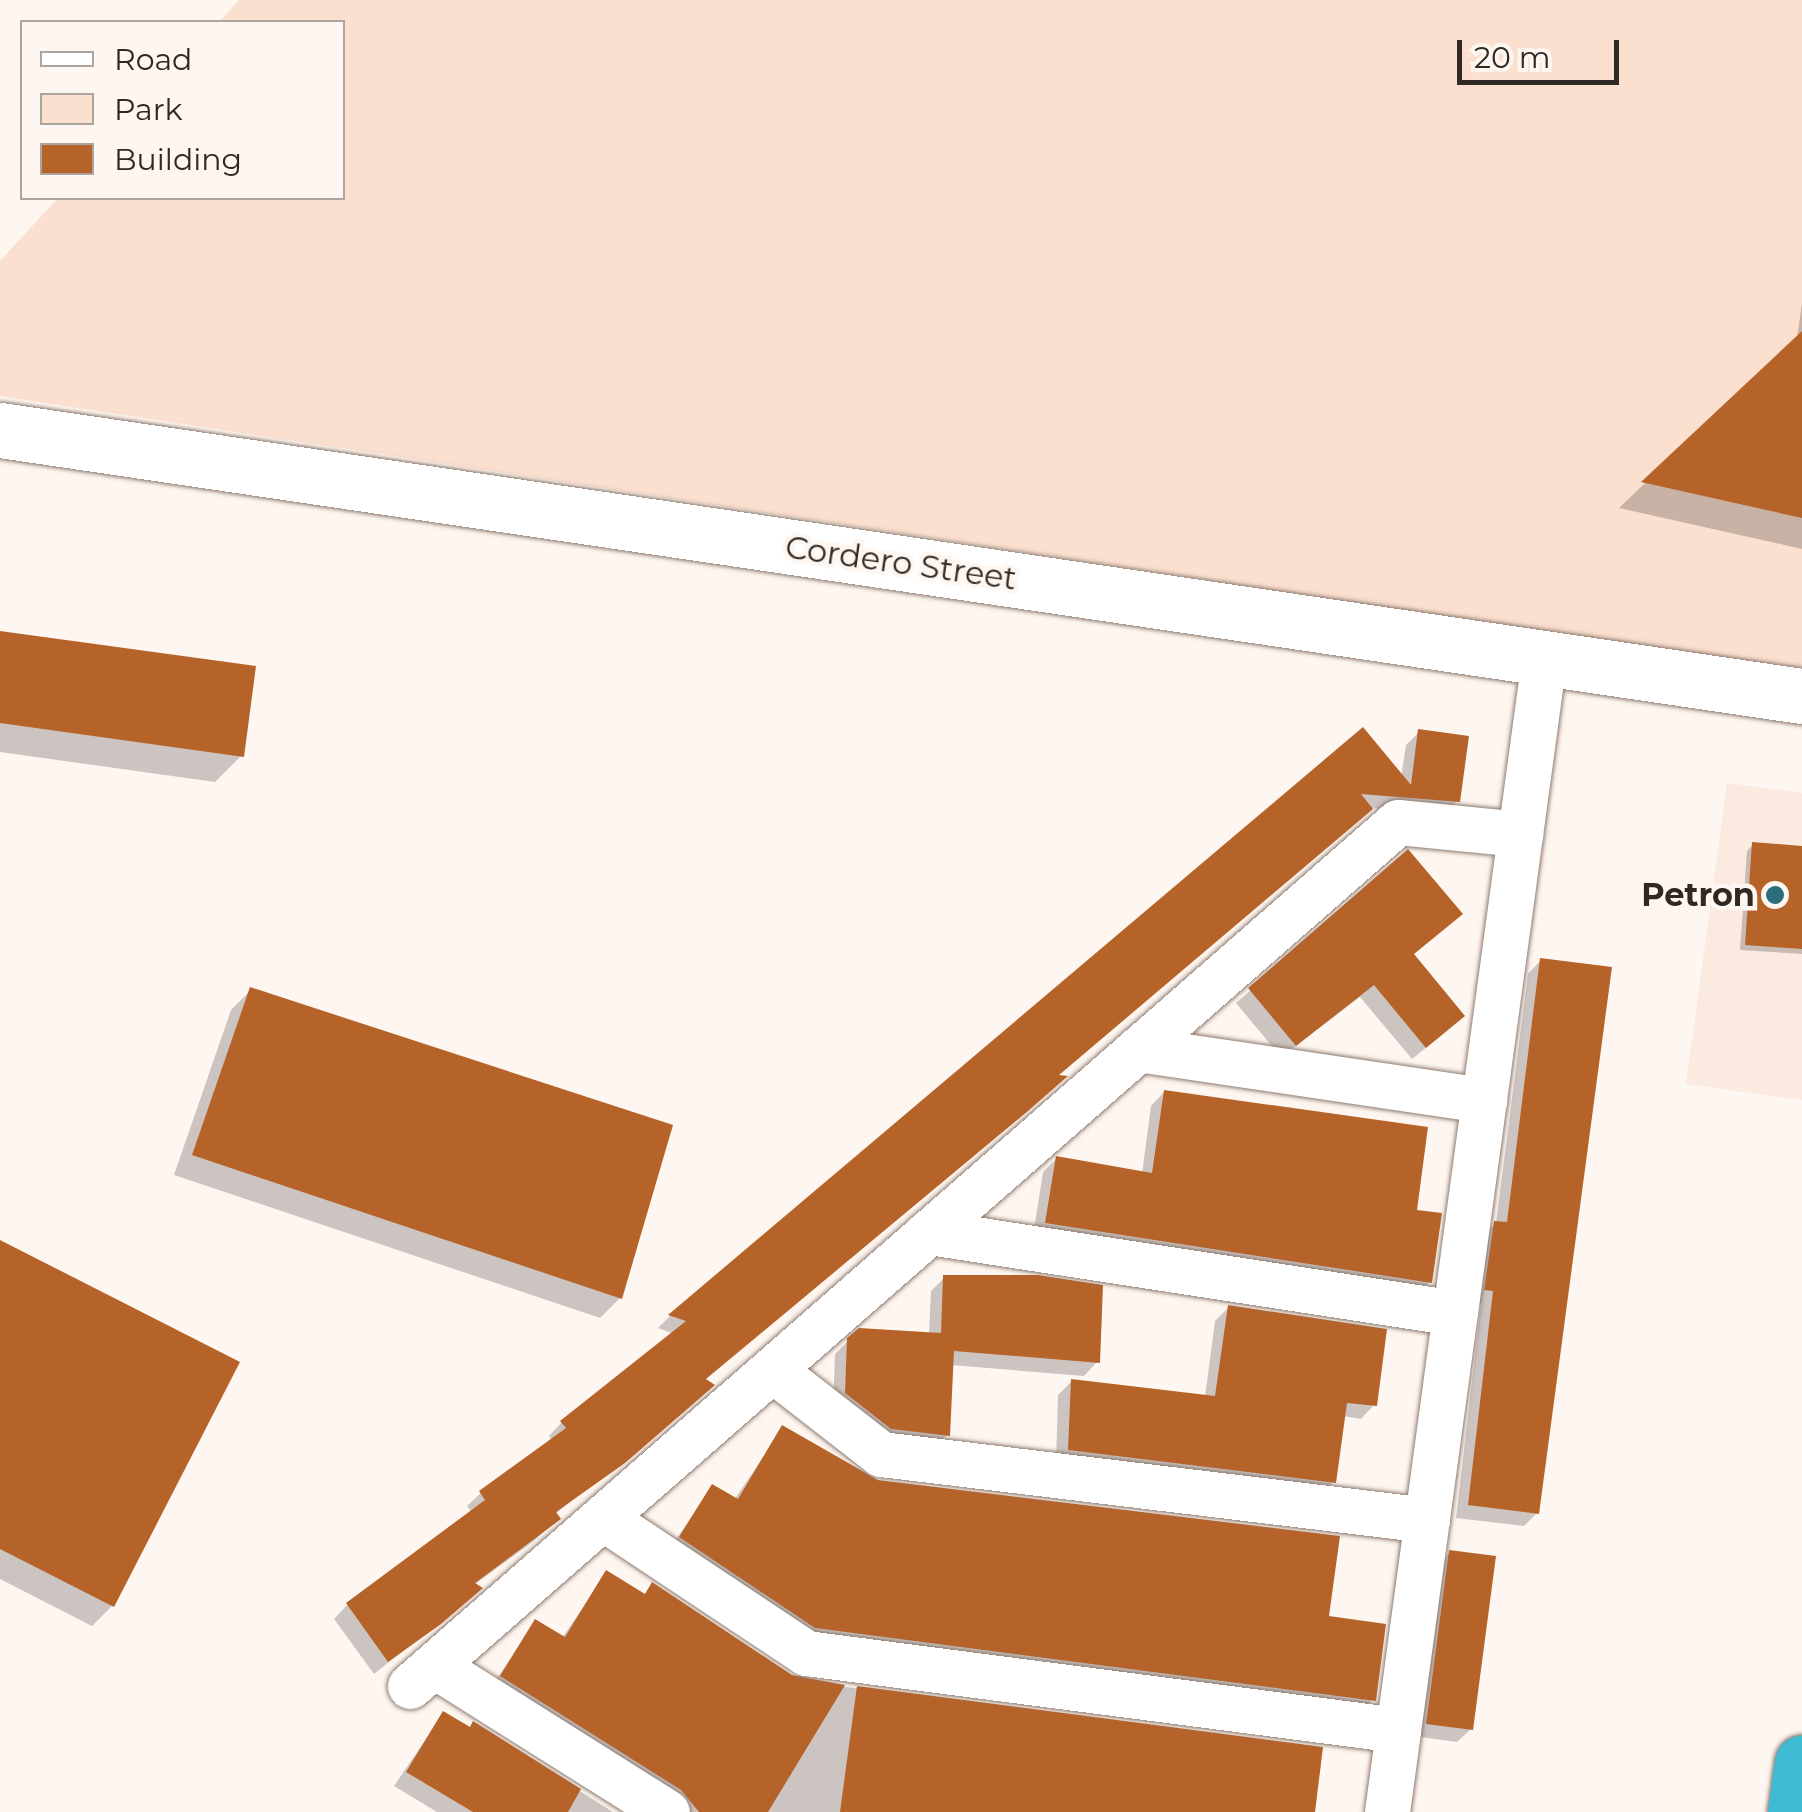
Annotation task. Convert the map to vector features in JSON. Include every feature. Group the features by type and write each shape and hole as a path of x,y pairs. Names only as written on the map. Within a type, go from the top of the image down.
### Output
{"highway":[{"path":"1795,1812 1802,1762"}],"street":[{"name":"Cordero Street","path":"0,430 1802,696"},
{"path":"1387,1812 1544,658"},
{"path":"667,1812 422,1676 1398,822 1520,834"},
{"path":"1138,1050 1484,1100"},
{"path":"929,1232 1454,1314"},
{"path":"773,1370 880,1454 1427,1520"},
{"path":"603,1518 806,1652 1398,1730"}],"shaded area":[{"path":"1727,783 1802,793 1802,1100 1686,1084"}],"green space":[{"path":"239,0 1802,0 1802,331 1642,482 1802,518 1802,671 0,396 0,261 56,200 345,200 345,20 221,20"}],"building":[{"path":"1802,331 1802,518 1641,482"},
{"path":"0,631 256,666 244,757 0,723"},
{"path":"1363,727 1411,785 1418,729 1469,736 1460,802 1361,794 1373,809 1059,1075 1068,1076 1028,1111 706,1379 715,1385 625,1463 556,1512 561,1519 475,1583 483,1588 388,1662 346,1603 485,1500 479,1491 566,1428 560,1421 686,1321 668,1315"},
{"name":"Petron","path":"1752,842 1802,846 1802,949 1745,945"},
{"path":"1408,849 1463,914 1414,954 1465,1016 1426,1048 1374,985 1296,1046 1248,988"},
{"path":"1540,958 1612,967 1539,1514 1468,1505 1493,1291 1484,1290 1494,1221 1507,1222"},
{"path":"250,987 673,1125 622,1299 192,1155"},
{"path":"1164,1090 1428,1127 1417,1210 1442,1213 1432,1283 1045,1223 1056,1156 1152,1173"},
{"path":"0,1240 240,1362 114,1607 0,1549"},
{"path":"943,1275 1038,1275 1103,1285 1100,1363 954,1351 950,1436 891,1429 845,1393 847,1338 859,1328 941,1333"},
{"path":"1228,1305 1387,1329 1377,1406 1347,1403 1336,1483 1068,1450 1071,1379 1215,1396"},
{"path":"782,1425 878,1480 1340,1536 1329,1616 1386,1624 1376,1701 815,1628 679,1537 712,1484 738,1499"},
{"path":"1449,1550 1496,1556 1473,1730 1426,1724"},
{"path":"606,1570 645,1594 652,1582 792,1675 845,1685 768,1812 699,1812 681,1790 500,1676 535,1619 565,1637"},
{"path":"857,1686 1323,1747 1315,1812 840,1812"},
{"path":"443,1711 470,1727 473,1721 581,1789 568,1812 473,1812 406,1772"}],"place":[{"name":"Petron","path":"1775,895"}]}
